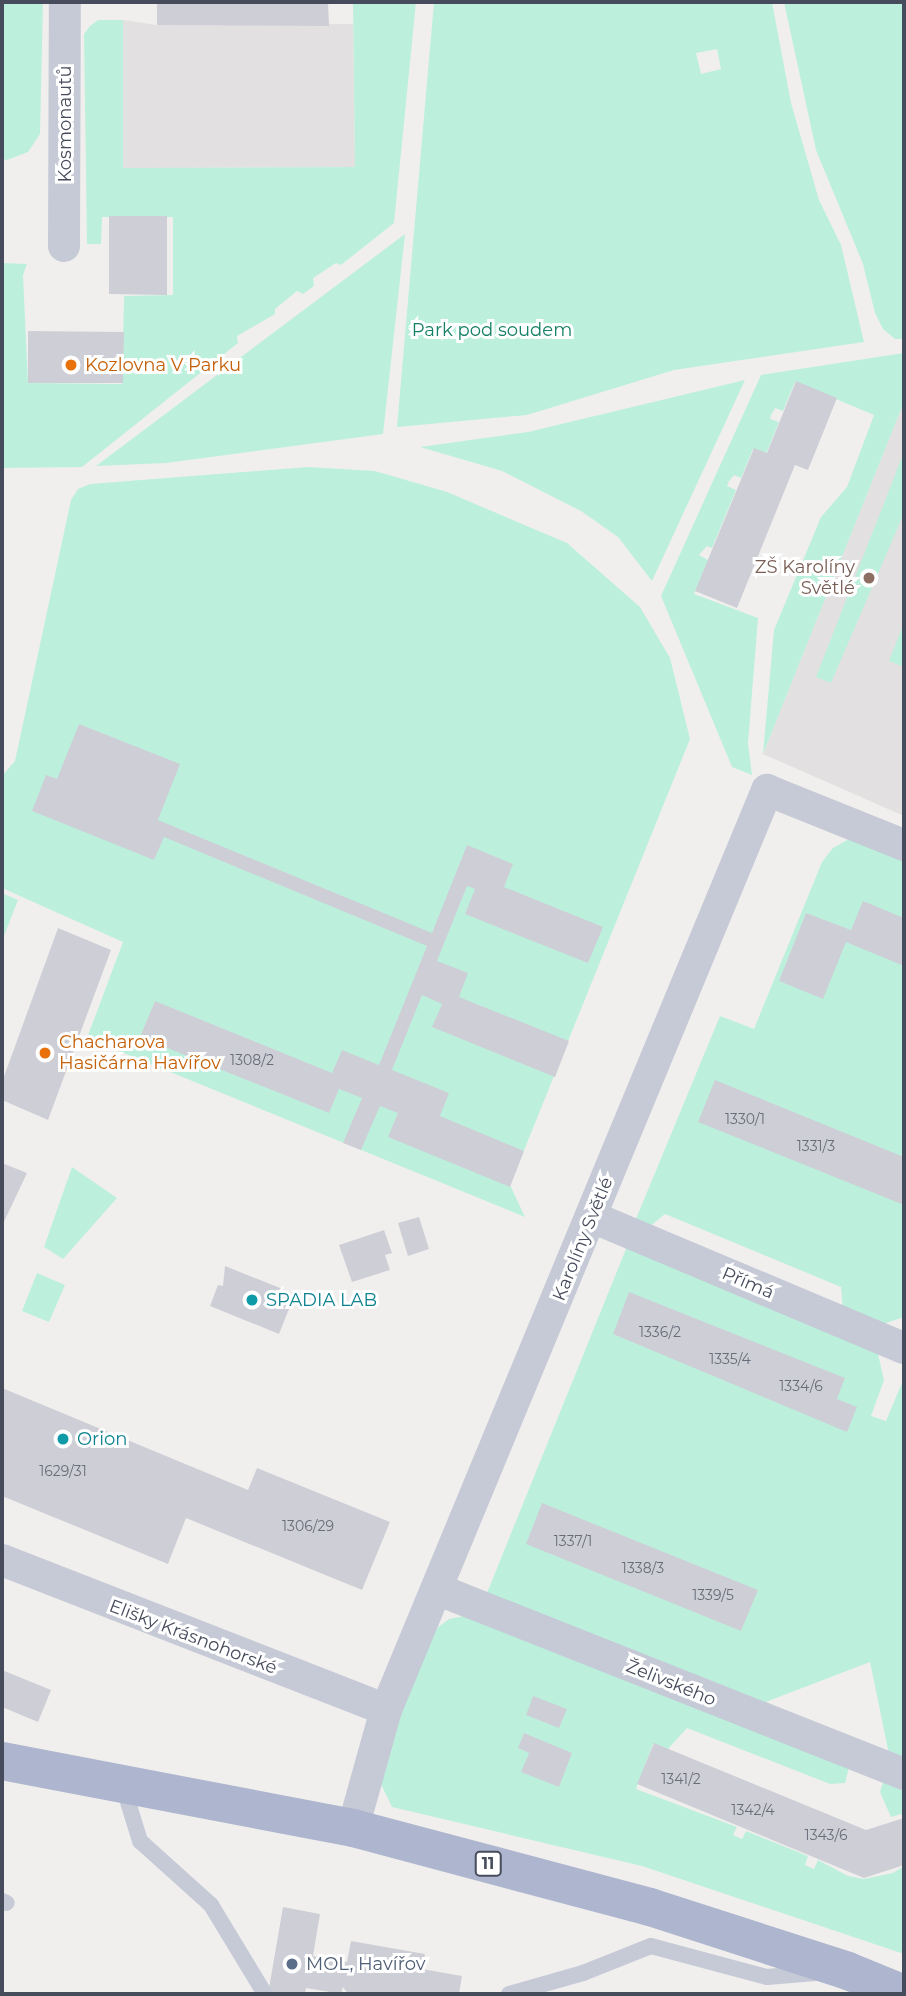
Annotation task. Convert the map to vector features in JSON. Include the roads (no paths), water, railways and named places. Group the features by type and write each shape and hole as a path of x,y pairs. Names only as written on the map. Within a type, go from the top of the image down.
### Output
{"main road":[{"name":"11","path":"2,1761 353,1828 650,1907 848,1971 904,1994"}],"street":[{"name":"Kosmonautů","path":"64,246 65,2"},
{"name":"Karolíny Světlé","path":"353,1828 386,1710 439,1590 767,790 904,845"},
{"name":"Přímá","path":"592,1217 904,1348"},
{"name":"Elišky Krásnohorské","path":"2,1560 386,1710"},
{"name":"Želivského","path":"439,1590 904,1774"}],"lane":[{"path":"122,1784 141,1841 211,1905 265,1994"},
{"path":"509,1994 583,1973 651,1946 767,1977 848,1971"}],"place":[{"name":"Kozlovna V Parku","path":"71,365"},
{"name":"ZŠ Karolíny Světlé","path":"869,578"},
{"name":"Chacharova Hasičárna Havířov","path":"45,1053"},
{"name":"SPADIA LAB","path":"252,1300"},
{"name":"Orion","path":"63,1439"},
{"name":"MOL, Havířov","path":"292,1964"}],"park label":[{"name":"Park pod soudem","path":"492,330"}]}
